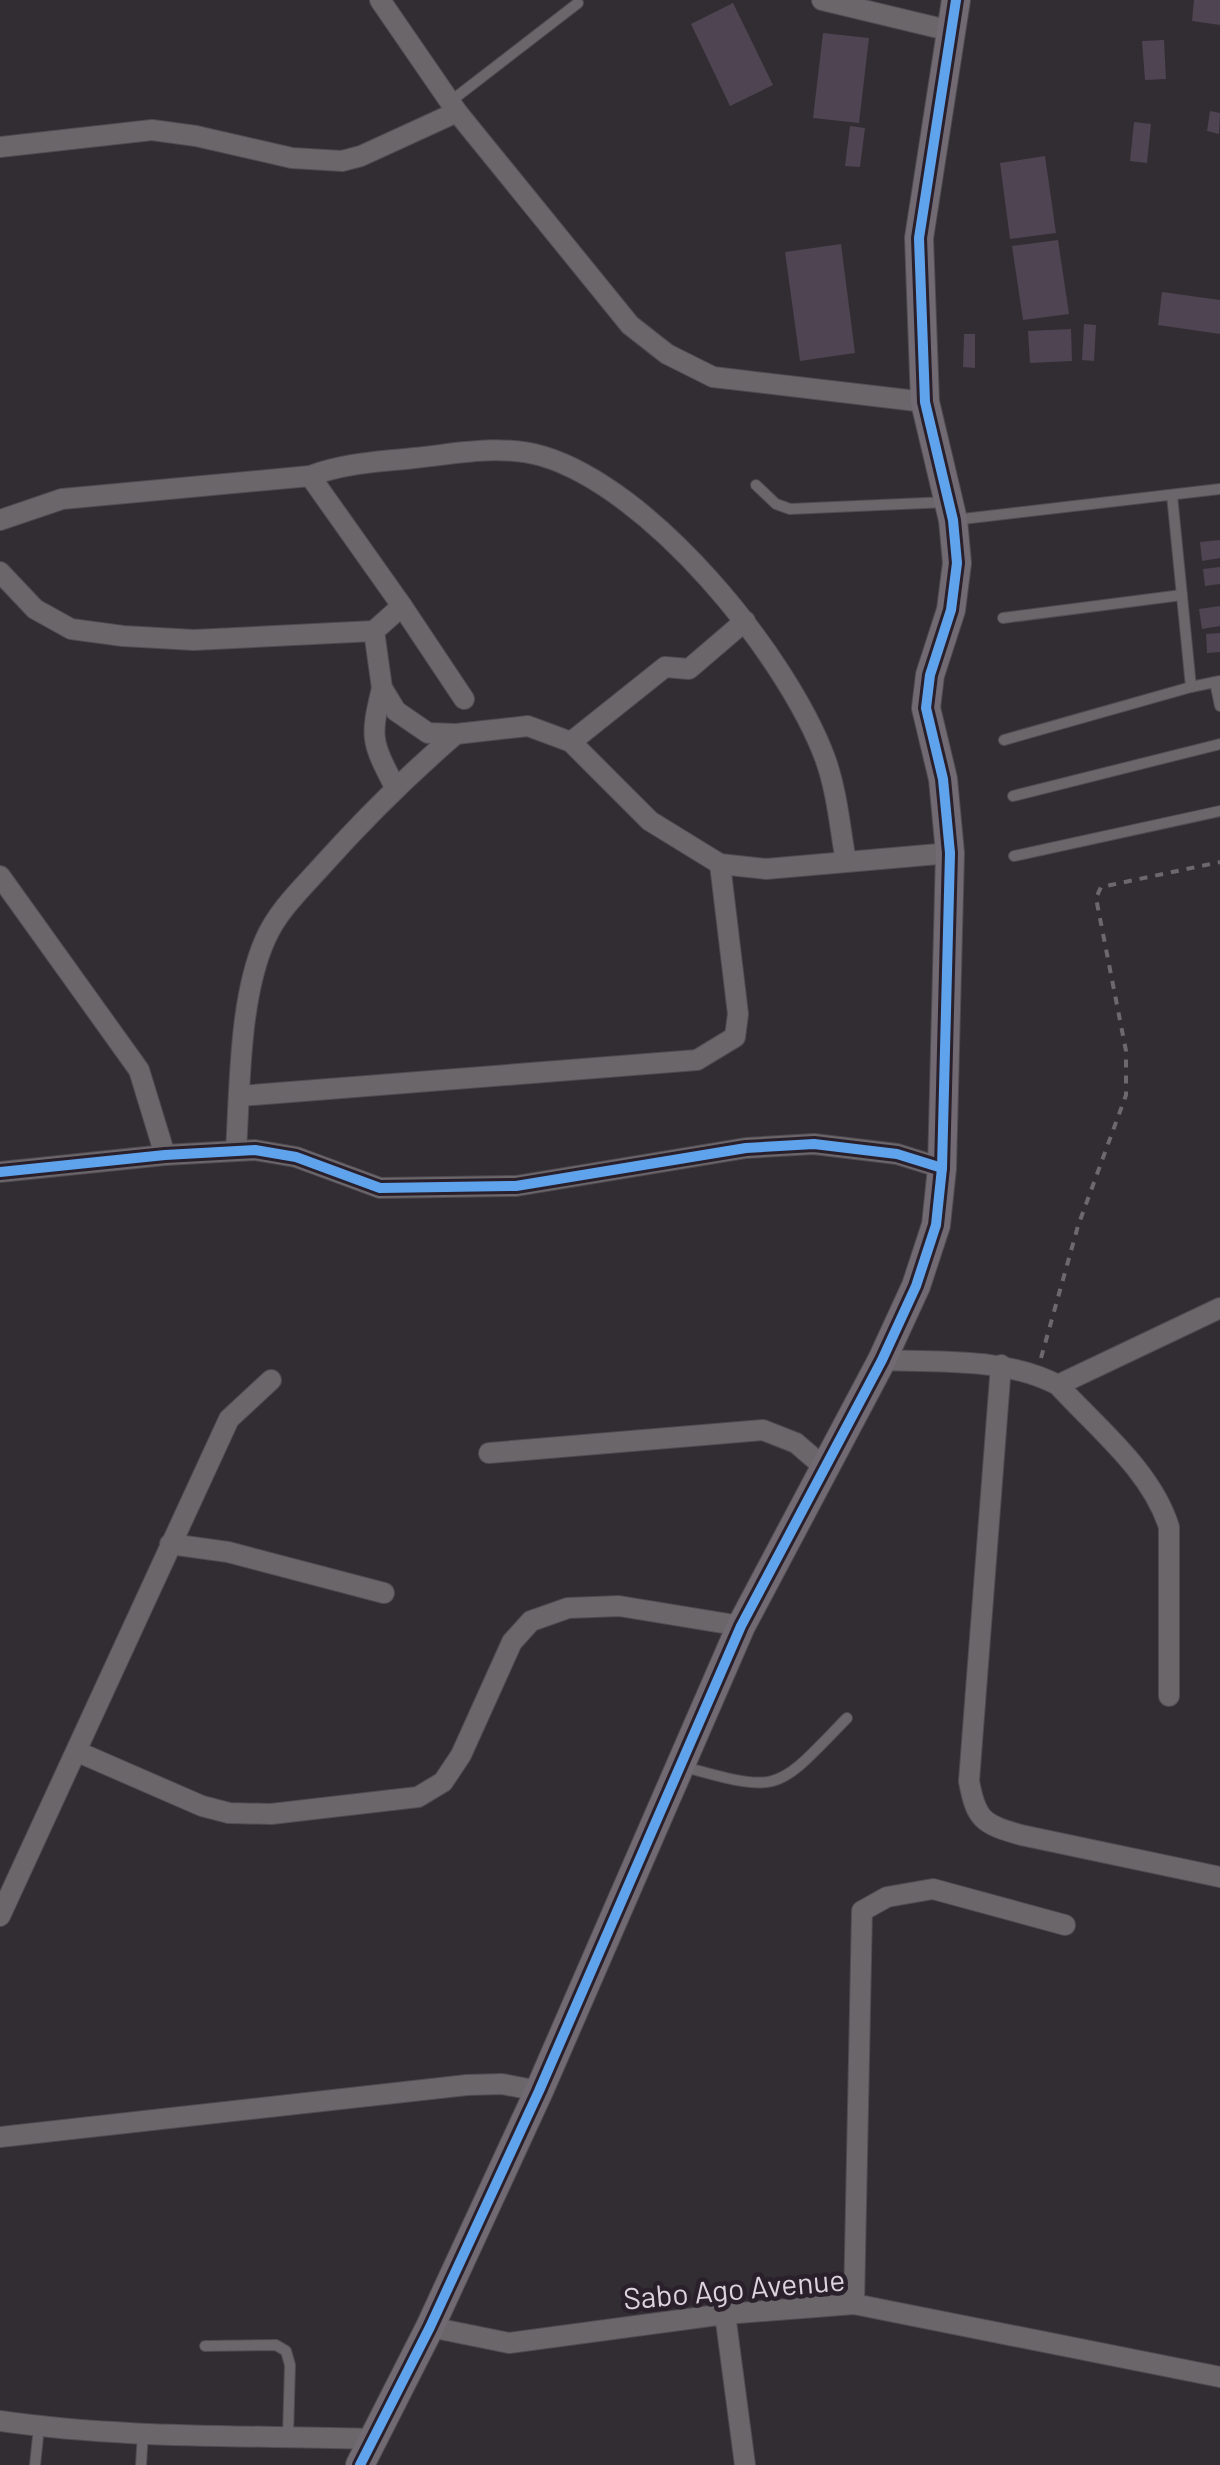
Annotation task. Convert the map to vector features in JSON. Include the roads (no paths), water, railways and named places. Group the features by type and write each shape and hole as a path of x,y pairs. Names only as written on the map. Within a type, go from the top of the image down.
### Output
{"street":[{"path":"380,0 453,107 630,325 667,354 713,378 925,402"},
{"path":"822,0 952,31"},
{"path":"360,2465 430,2327 538,2091 742,1626 882,1360 916,1286 936,1225 942,1168 950,854 943,778 926,708 957,563 951,511 925,402 919,238 956,0"},
{"path":"0,148 152,130 292,158 342,161 361,156 453,107"},
{"path":"0,520 62,499 310,476 338,465 497,450 540,455 584,474 624,498 666,536 745,621 802,707 825,760 846,862"},
{"path":"310,476 464,700"},
{"path":"0,572 35,610 71,629 123,636 194,640 374,631 402,606"},
{"path":"571,742 665,667 689,668 745,621"},
{"path":"374,631 382,688 373,726 373,746 395,787"},
{"path":"382,688 396,711 428,732 456,734 528,726 571,742 650,821 720,864 766,869 950,854"},
{"path":"236,1152 242,1048 264,940 281,910 395,787 456,734"},
{"path":"240,1096 697,1060 735,1036 738,1014 720,864"},
{"path":"0,876 139,1070 165,1155"},
{"path":"0,1172 255,1150 296,1157 380,1188 516,1186 746,1148 814,1144 898,1154 942,1168"},
{"path":"1058,1385 1220,1308"},
{"path":"882,1360 1001,1365 1036,1374 1058,1385 1142,1476 1161,1501 1169,1526 1168,1696"},
{"path":"1001,1365 970,1780 974,1810 990,1826 1021,1835 1220,1877"},
{"path":"0,1916 229,1419 271,1380"},
{"path":"489,1453 763,1430 796,1442 825,1468"},
{"path":"170,1544 228,1552 384,1593"},
{"path":"78,1752 202,1806 230,1813 271,1814 418,1796 443,1782 462,1756 512,1642 530,1621 568,1608 619,1606 742,1626"},
{"path":"854,2304 862,1911 887,1897 933,1889 1065,1925"},
{"path":"0,2137 467,2086 502,2084 538,2091"},
{"name":"Sabo Ago Avenue","path":"430,2327 509,2344 725,2314 854,2304 1220,2377"},
{"path":"725,2314 745,2465"},
{"path":"0,2422 143,2432 374,2439"}],"lane":[{"path":"453,107 578,4"},
{"path":"756,486 776,504 790,508 951,511 1220,489"},
{"path":"1172,495 1191,687"},
{"path":"1003,618 1182,595"},
{"path":"1004,740 1218,682 1220,706"},
{"path":"1013,796 1220,744"},
{"path":"1014,856 1220,811"},
{"path":"680,1766 746,1784 777,1782 795,1771 846,1718"},
{"path":"205,2346 276,2345 286,2351 290,2365 288,2436"},
{"path":"35,2465 39,2427"},
{"path":"141,2465 143,2432"}]}
